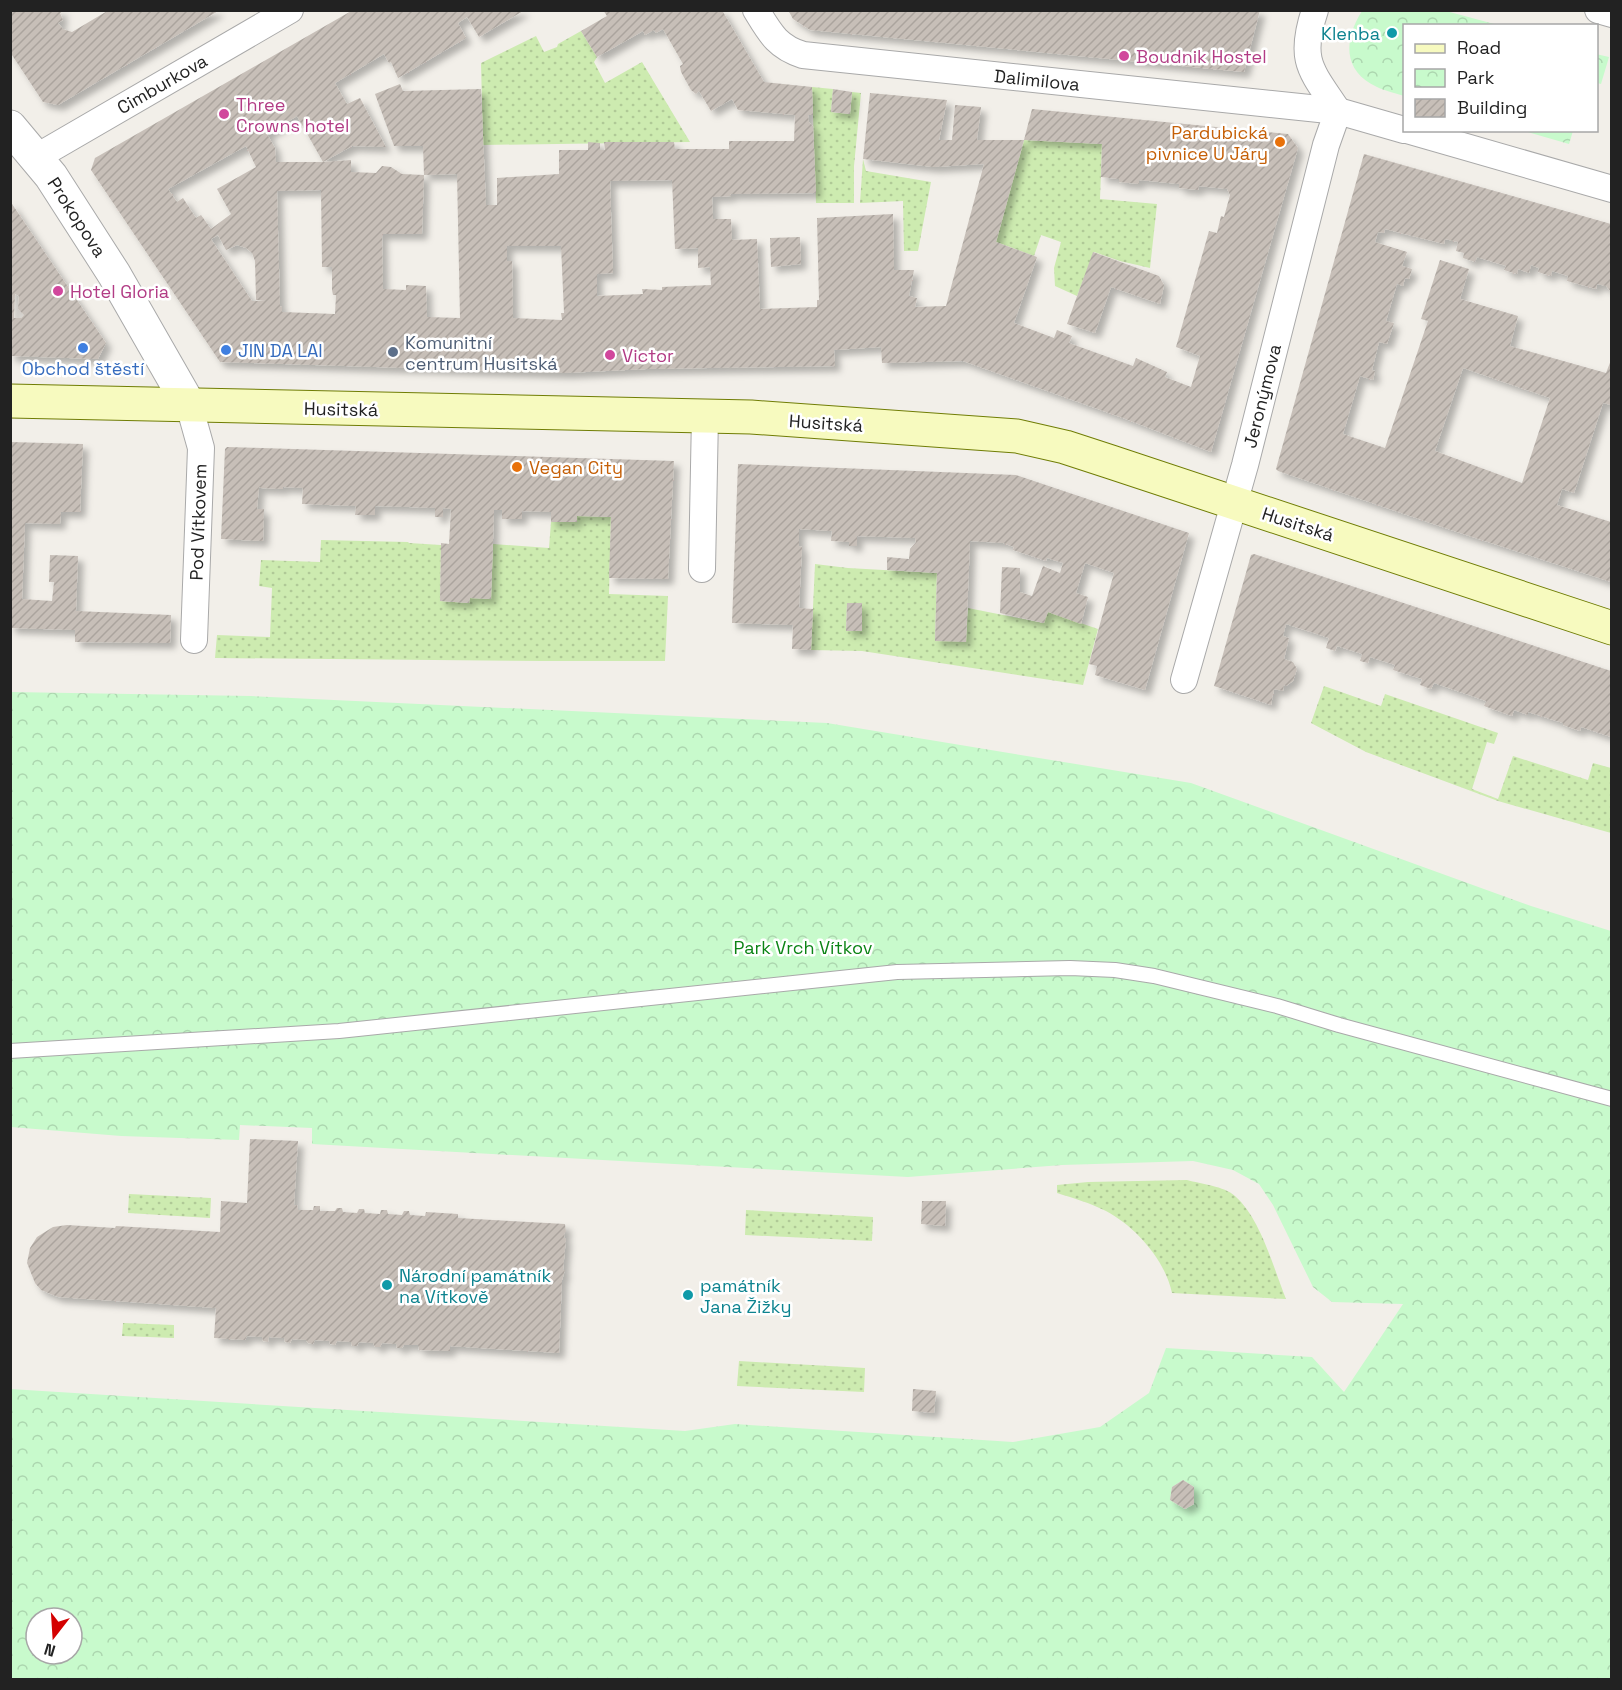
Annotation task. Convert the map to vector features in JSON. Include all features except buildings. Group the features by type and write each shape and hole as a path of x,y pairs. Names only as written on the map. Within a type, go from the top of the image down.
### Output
{"main road":[{"name":"Husitská","path":"10,401 705,416 1017,436 1065,447 1611,628"}],"street":[{"name":"Cimburkova","path":"35,158 290,10"},
{"name":"Dalimilova","path":"756,10 776,41 787,51 803,56 1338,111 1403,129"},
{"path":"1316,10 1306,44 1310,67 1338,111"},
{"path":"1598,10 1611,14"},
{"name":"Jeronýmova","path":"1184,680 1234,502 1326,145 1338,111"},
{"name":"Prokopova","path":"10,127 51,176 149,332 189,405"},
{"name":"Dalimilova","path":"1413,132 1611,189"},
{"name":"Pod Vítkovem","path":"189,405 197,425 201,448 194,640"},
{"path":"702,569 705,416"}],"lane":[{"path":"10,1051 339,1030 897,972 1070,968 1114,970 1154,976 1277,1006 1611,1100"}],"green space":[{"path":"1362,11 1446,11 1494,24 1403,24 1403,96 1380,88 1357,72 1350,54 1352,32"},
{"path":"581,31 597,57 594,62 605,83 642,62 690,142 483,145 481,63 536,36 544,52 557,47 558,44"},
{"path":"1598,54 1609,57 1601,84 1598,83"},
{"path":"812,87 833,89 831,112 850,114 852,92 861,93 854,166 854,203 816,203"},
{"path":"1527,132 1573,132 1569,144"},
{"path":"1024,140 1102,144 1100,199 1157,204 1150,268 1094,252 1077,296 1055,286 1054,268 1061,242 1041,235 1034,256 996,242"},
{"path":"863,159 866,171 931,182 918,251 904,251 903,201 860,203"},
{"path":"577,516 611,517 609,594 668,596 665,661 215,658 217,635 270,637 272,588 259,586 261,560 320,562 321,540 441,545 440,601 469,603 470,598 491,599 493,544 549,548 551,522 576,522"},
{"path":"815,564 937,573 935,641 966,641 968,608 1043,623 1048,612 1098,629 1083,685 862,651 811,650","holes":["847,603 862,603 862,631 846,631"]},
{"path":"1324,686 1381,706 1385,694 1498,733 1494,744 1487,742 1472,789 1498,799 1513,756 1588,780 1593,763 1611,768 1611,833 1498,801 1366,752 1311,723"},
{"name":"Park Vrch Vítkov","path":"11,692 251,696 827,723 1191,783 1531,906 1611,931 1611,1679 11,1679 10,1389 685,1431 735,1424 1013,1442 1100,1427 1149,1393 1166,1348 1312,1357 1344,1392 1403,1304 1332,1302 1313,1287 1273,1205 1259,1184 1233,1170 1193,1161 1062,1165 908,1177 312,1144 312,1128 240,1125 239,1140 121,1136 11,1127","holes":["1183,1480 1194,1487 1194,1504 1185,1509 1170,1500 1172,1487"]},
{"path":"1187,1180 1225,1190 1235,1196 1244,1206 1259,1230 1286,1299 1172,1293 1156,1257 1128,1226 1100,1208 1057,1193 1057,1185 1088,1182"},
{"path":"129,1194 211,1198 210,1218 128,1213"},
{"path":"746,1210 873,1217 872,1241 745,1235"},
{"path":"123,1323 174,1325 174,1338 122,1336"},
{"path":"739,1361 865,1368 864,1392 737,1386"}],"place":[{"name":"Klenba","path":"1392,33"},
{"name":"Boudnik Hostel","path":"1124,56"},
{"name":"Three Crowns hotel","path":"224,114"},
{"name":"Pardubická pivnice U Járy","path":"1280,142"},
{"name":"Hotel Gloria","path":"58,291"},
{"name":"Obchod štěstí","path":"83,348"},
{"name":"JIN DA LAI","path":"226,350"},
{"name":"Komunitní centrum Husitská","path":"393,352"},
{"name":"Victor","path":"610,355"},
{"name":"Vegan City","path":"517,467"},
{"name":"Národní památník na Vítkově","path":"387,1285"},
{"name":"památník Jana Žižky","path":"688,1295"}]}
